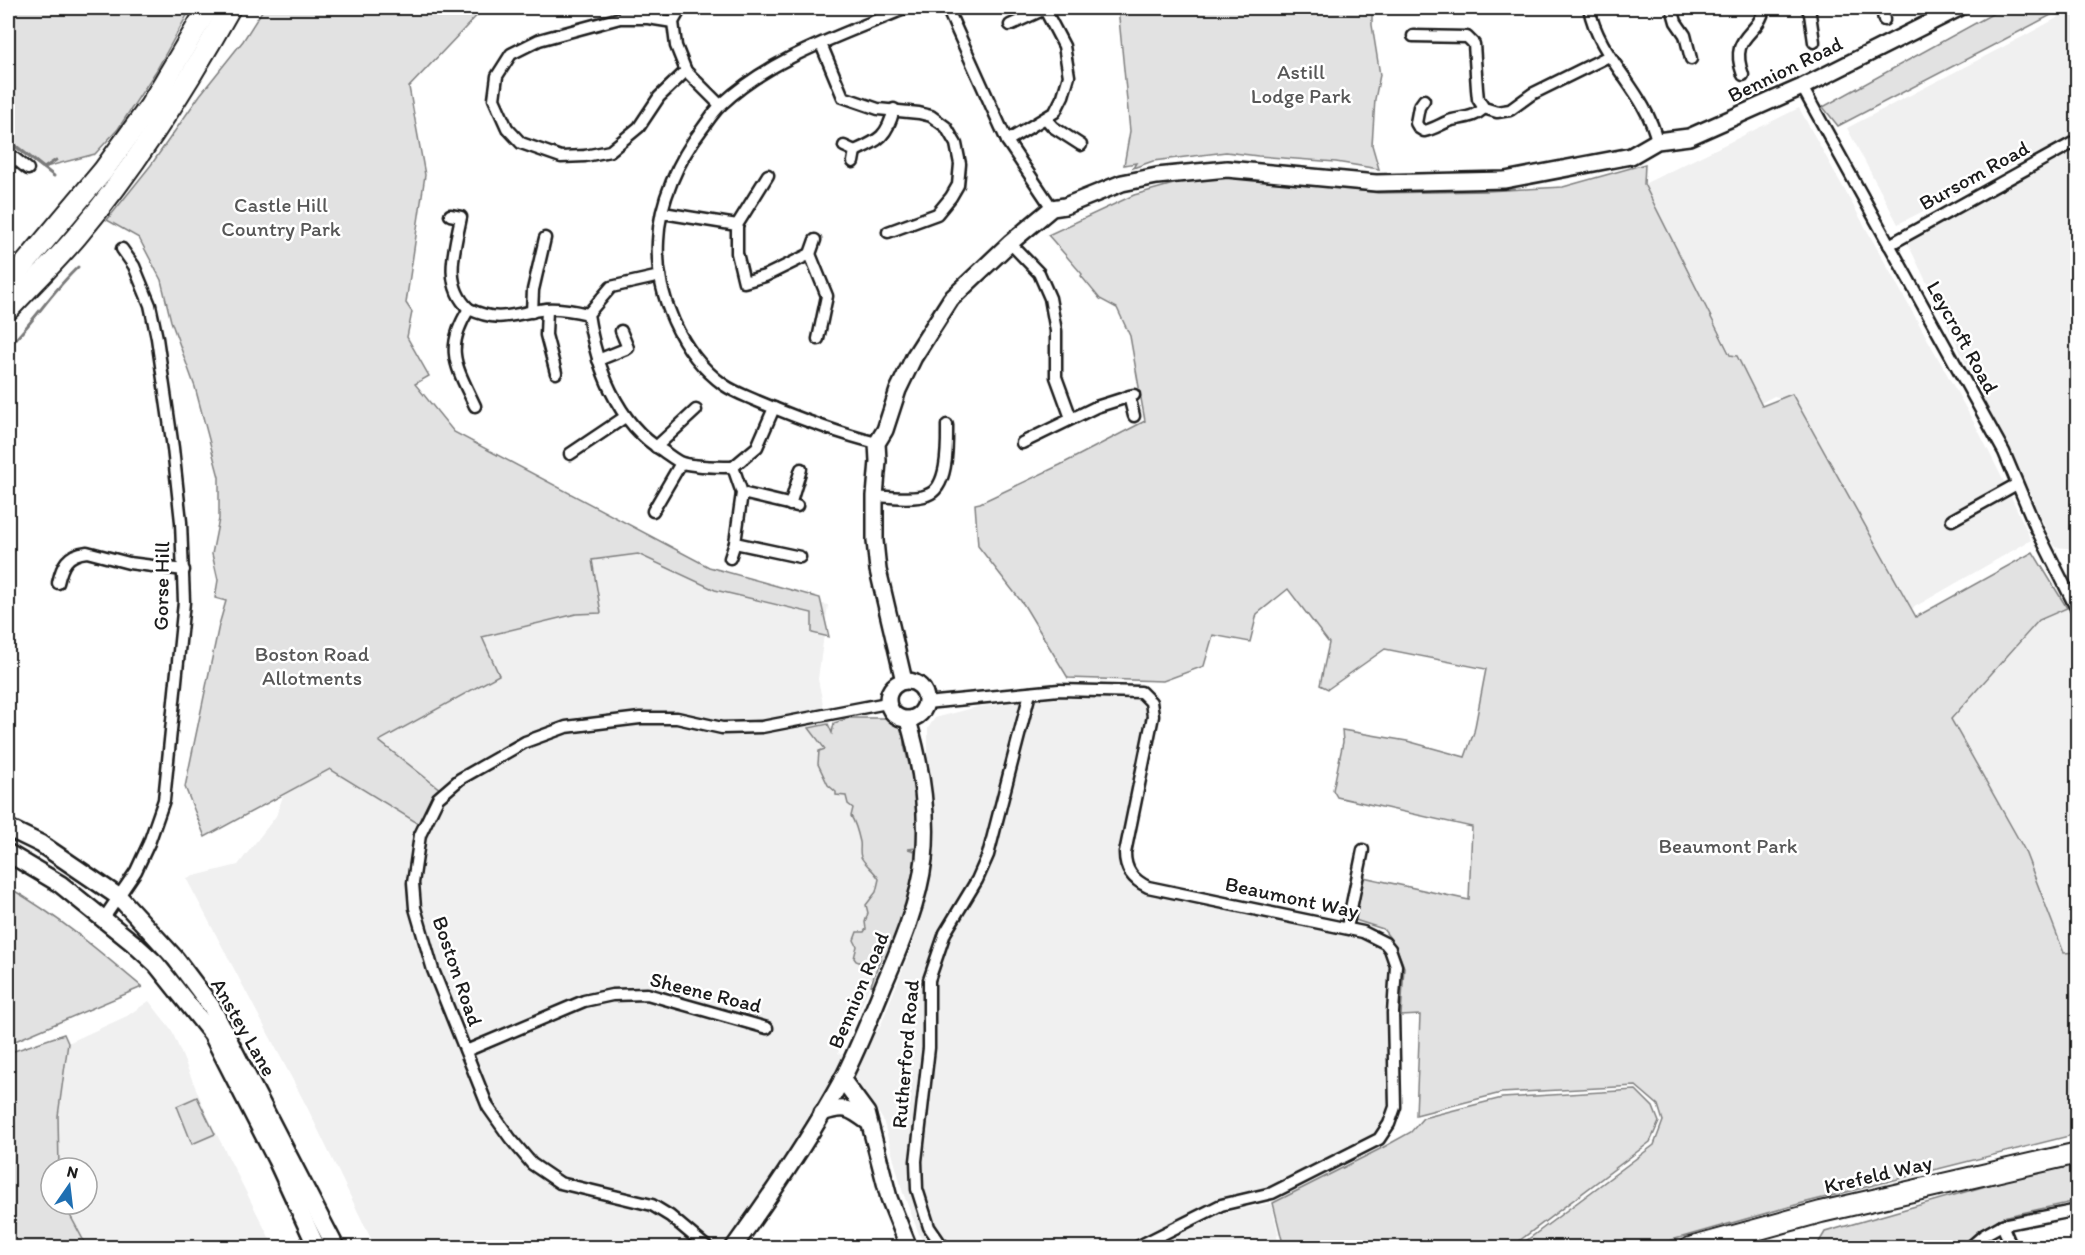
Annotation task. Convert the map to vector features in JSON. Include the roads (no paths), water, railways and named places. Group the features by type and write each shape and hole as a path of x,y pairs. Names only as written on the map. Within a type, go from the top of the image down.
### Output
{"highway":[{"path":"8,284 103,171 150,106 208,8"},
{"path":"8,310 76,237 122,178 155,131 230,8"},
{"path":"8,271 63,220"},
{"name":"Krefeld Way","path":"1690,1248 1821,1212 2078,1152"}],"main road":[{"name":"Anstey Lane","path":"8,828 41,844 119,897 175,958 211,1006 336,1248"},
{"name":"Anstey Lane","path":"8,853 60,884 104,918 156,964 212,1034 276,1159 317,1248"}],"street":[{"path":"681,8 673,22 676,46 686,71 720,105"},
{"path":"877,443 774,408 724,384 695,357 674,324 660,276 658,241 672,180 688,148 720,105 766,70 906,8"},
{"path":"947,8 1007,141 1052,208"},
{"path":"1007,141 1055,112 1069,76 1064,46 1045,8 1010,25"},
{"path":"904,681 878,570 875,496 877,443 885,430 898,390 914,357 951,299 1010,243 1052,208 1065,206 1122,183 1158,176 1227,169 1376,183 1505,180 1631,156 1657,141 1654,129 1639,99 1609,56 1595,30 1589,8"},
{"path":"1672,8 1676,22 1685,35 1691,59"},
{"path":"1743,75 1739,64 1740,45 1757,24 1764,8"},
{"path":"1807,8 1814,42"},
{"path":"1882,8 1884,20"},
{"name":"Bennion Road","path":"1657,141 1689,137 1803,87 1959,8"},
{"path":"673,22 648,18 620,18 539,40 512,54 497,76 494,99 507,128 521,143 561,157 585,156 610,151 618,145 639,127 659,97 686,71"},
{"path":"1413,36 1461,36 1471,40 1474,44 1478,99 1484,108 1497,112 1510,110 1532,94 1609,56"},
{"path":"821,44 843,97 878,109 894,109 931,116 946,127 956,144 960,164 958,184 937,214 888,232"},
{"name":"Leycroft Road","path":"1803,87 2004,452 2036,528 2078,612"},
{"path":"1424,100 1419,107 1416,123 1425,131 1454,120 1473,116 1484,108"},
{"path":"844,146 854,157 880,140 890,126 894,109"},
{"path":"1046,118 1053,127 1081,145"},
{"name":"Bursom Road","path":"1889,245 2078,140"},
{"path":"8,153 28,169"},
{"path":"768,175 737,225 736,253 744,282 765,276 810,254"},
{"path":"663,213 737,225"},
{"path":"450,215 461,217 451,270 456,291 462,303 469,309 482,315 498,318 547,309 588,314"},
{"path":"532,312 533,290 545,238"},
{"path":"815,240 810,254 827,296 818,339"},
{"path":"1010,243 1039,273 1050,298 1056,332 1056,377 1071,418"},
{"name":"Gorse Hill","path":"104,918 136,871 164,800 184,602 182,522 157,338 150,305 134,266 122,249"},
{"path":"660,276 611,287 588,314 592,342 602,373 626,417 656,447 681,463 733,467 757,447 774,408"},
{"path":"469,309 454,337 454,355 475,406"},
{"path":"547,309 546,335 556,372"},
{"path":"598,360 628,348 621,331"},
{"path":"1022,442 1096,407 1132,396 1134,416"},
{"path":"656,447 696,410"},
{"path":"570,454 626,417"},
{"path":"875,496 919,496 928,495 935,490 944,473 948,425"},
{"path":"652,511 681,463"},
{"path":"730,558 735,543 742,493 733,467"},
{"path":"742,493 794,506 801,469"},
{"path":"1952,520 2017,484"},
{"path":"735,543 800,556"},
{"path":"58,582 66,560 87,552 129,563 184,570"},
{"path":"904,681 920,686 924,691 926,703 920,715 908,720 896,717 887,703 888,693 893,686 904,681"},
{"name":"Beaumont Way","path":"926,703 1059,690 1141,692 1151,702 1153,716 1125,853 1127,869 1133,878 1148,887 1347,928 1372,935 1390,949 1396,966 1395,1107 1385,1132 1379,1139 1272,1193 1221,1205 1135,1248"},
{"name":"Rutherford Road","path":"946,1248 929,1227 917,1189 915,1161 929,1048 929,980 945,933 977,880 988,855 1030,693"},
{"name":"Boston Road","path":"708,1248 670,1216 652,1205 560,1183 532,1164 488,1107 433,970 415,908 413,883 420,835 438,798 460,779 525,742 566,728 640,718 677,718 722,728 762,727 887,703"},
{"name":"Bennion Road","path":"733,1248 770,1196 842,1079 906,932 924,861 926,822 919,757 908,720"},
{"path":"1347,928 1363,850"},
{"name":"Sheene Road","path":"466,1051 584,1001 612,995 647,994 767,1028"},
{"path":"842,1079 867,1113 872,1125 889,1198 909,1248"},
{"path":"822,1113 840,1107 854,1112 872,1125"},
{"path":"1969,1248 1984,1235 2002,1225 2078,1210"},
{"path":"2002,1225 2012,1248"}],"waterway":[{"path":"11,142 54,176"},
{"path":"44,168 56,160"},
{"path":"8,347 78,267"}],"park label":[{"name":"Astill Lodge Park","path":"1301,83"},
{"name":"Castle Hill Country Park","path":"281,216"},
{"name":"Boston Road Allotments","path":"312,665"},
{"name":"Beaumont Park","path":"1728,845"}]}
